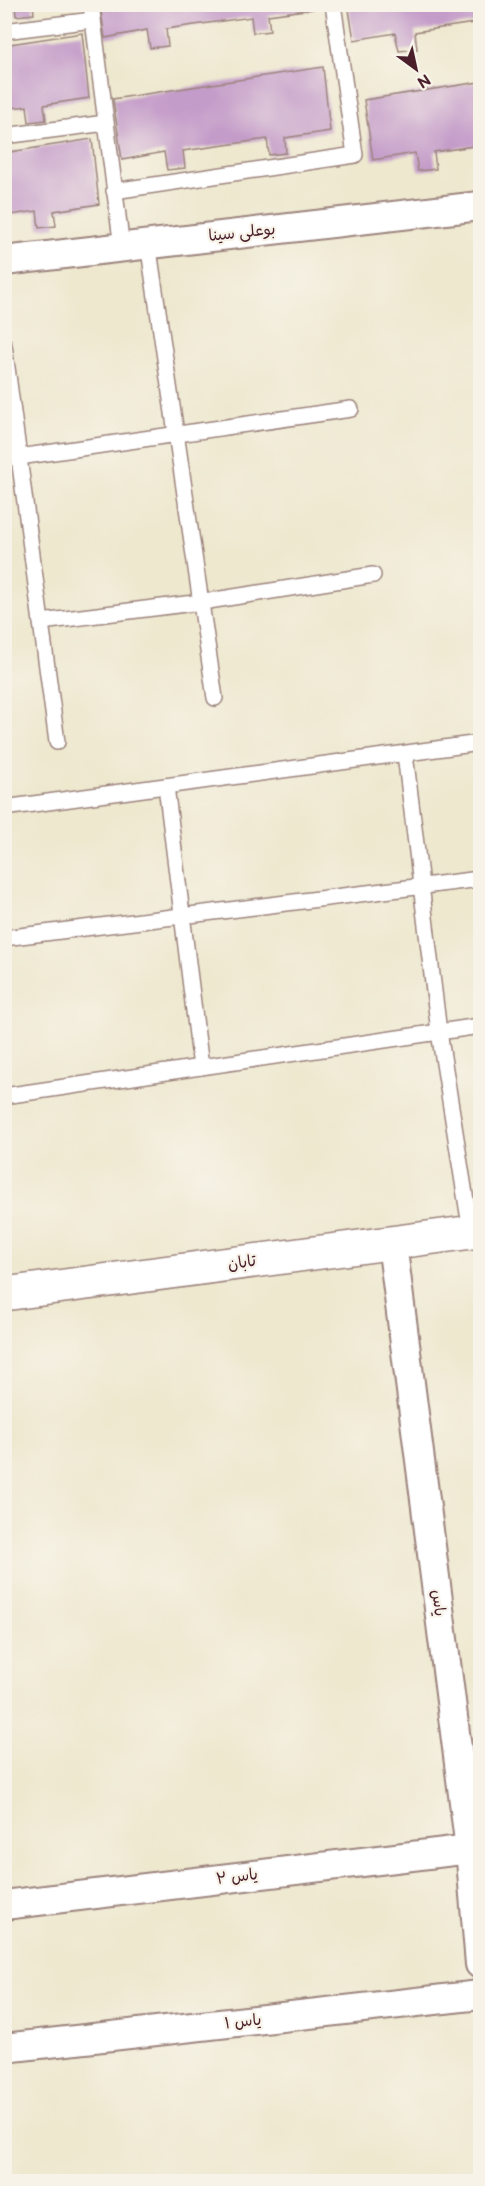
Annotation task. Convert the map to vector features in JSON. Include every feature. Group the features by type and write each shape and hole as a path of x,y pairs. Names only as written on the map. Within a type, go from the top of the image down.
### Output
{"street":[{"name":"بوعلی سینا","path":"4,261 480,206"},
{"name":"تابان","path":"4,1294 476,1232"},
{"name":"یاس","path":"392,1243 470,1849 480,1964"},
{"name":"یاس ۲","path":"4,1905 470,1849"},
{"name":"یاس ۱","path":"4,2048 480,1995"}],"lane":[{"path":"114,191 355,155 333,4"},
{"path":"4,31 92,12 114,191 135,246 176,434 215,698"},
{"path":"4,136 106,123"},
{"path":"4,345 57,742"},
{"path":"19,457 351,409"},
{"path":"41,622 202,602 373,575"},
{"path":"4,808 480,743"},
{"path":"405,754 439,1032 476,1232"},
{"path":"166,786 201,1067"},
{"path":"4,938 480,879"},
{"path":"4,1096 480,1026"}],"building":[{"path":"15,4 33,4 34,14 16,16"},
{"path":"100,4 313,4 313,9 268,15 270,31 253,33 251,17 166,29 168,46 150,48 147,30 105,38"},
{"path":"348,4 480,4 480,22 415,32 417,49 399,51 395,33 354,40"},
{"path":"82,33 89,98 44,105 46,120 29,122 27,106 4,109 4,45"},
{"path":"323,67 330,131 285,138 286,153 269,155 267,139 183,151 185,168 167,170 164,152 122,160 113,99"},
{"path":"480,82 480,145 434,152 436,169 418,171 415,153 373,160 364,100"},
{"path":"92,139 99,204 54,211 56,226 39,228 37,211 4,216 4,153"}]}
